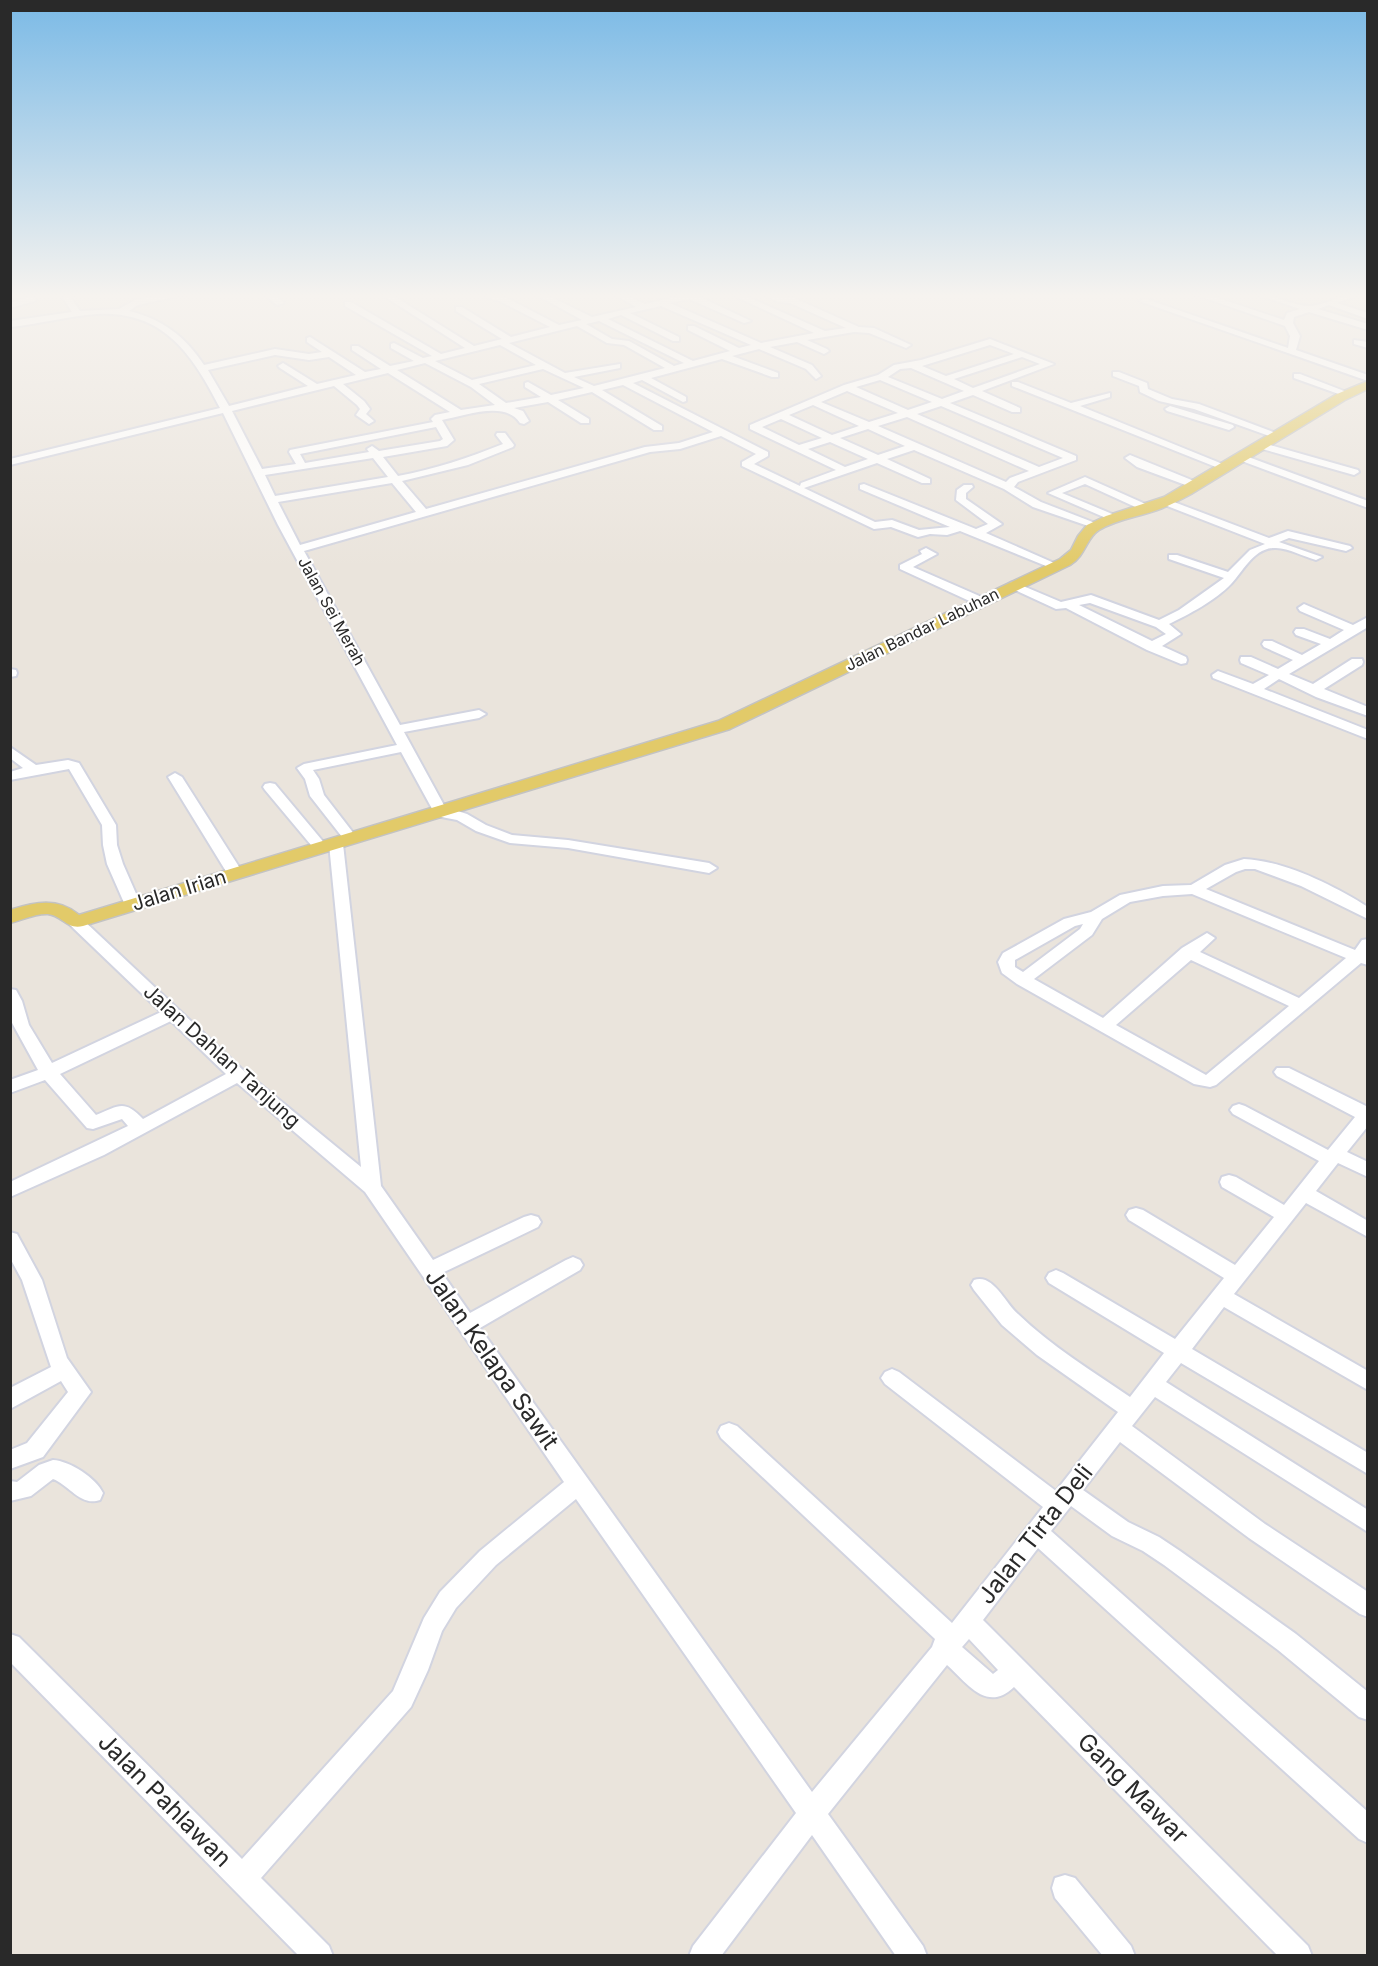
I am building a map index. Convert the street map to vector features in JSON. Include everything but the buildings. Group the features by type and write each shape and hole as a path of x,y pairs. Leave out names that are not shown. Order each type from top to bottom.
{"main road":[{"path":"1093,527 1113,518 1166,502 1347,394 1368,385"},
{"name":"Jalan Bandar Labuhan","path":"336,844 724,725 1076,556 1086,533 1093,527"},
{"name":"Jalan Irian","path":"76,922 336,844"},
{"path":"10,916 38,908 56,908 76,922"}],"street":[{"name":"Jalan Sei Merah","path":"212,385 396,730 444,812"},
{"path":"312,385 315,387"},
{"path":"10,462 324,385"},
{"path":"338,385 361,403 365,409 361,415 369,421"},
{"path":"413,385 458,413"},
{"path":"473,385 506,408 519,413 524,421"},
{"path":"584,385 658,428"},
{"path":"259,473 452,444 438,424 436,419 439,417 506,408 612,385"},
{"path":"629,385 764,454 746,464 874,526 892,524 918,534 930,531 947,532 961,526"},
{"path":"657,385 683,399"},
{"path":"843,470 754,427 780,414 855,385"},
{"path":"900,385 1072,458 1014,480 1008,487"},
{"path":"954,385 1016,410"},
{"path":"797,449 992,385"},
{"path":"1017,385 1225,467"},
{"path":"1142,385 1145,386 1143,390 1149,394 1183,405 1196,406 1368,506"},
{"path":"1319,385 1324,389 1347,394"},
{"path":"528,386 543,400 583,426"},
{"path":"847,387 1039,471"},
{"path":"1071,406 1107,395"},
{"path":"814,402 1008,487 1017,495 1044,510 1093,527"},
{"path":"1160,405 1262,446 1351,488"},
{"path":"480,411 492,423"},
{"path":"780,414 926,481"},
{"path":"302,466 294,452 438,424"},
{"path":"298,549 649,448 680,446 720,433"},
{"path":"272,500 324,486 395,480 437,471 509,445 501,435"},
{"path":"364,439 415,506 425,514"},
{"path":"805,484 914,446"},
{"path":"1262,446 1354,472"},
{"path":"1130,458 1141,465 1195,485"},
{"path":"1113,518 1053,493 1085,480 1146,508"},
{"path":"864,487 1055,566"},
{"path":"968,487 961,492 961,500 996,524 978,533"},
{"path":"1166,502 1272,543 1316,557"},
{"path":"1160,624 1183,613 1231,578 1239,565 1254,552 1272,543 1283,534 1346,548"},
{"path":"926,550 931,555 904,567 980,601"},
{"path":"1173,557 1231,578"},
{"path":"1012,586 1060,606 1084,598 1091,599 1160,624 1175,634 1151,647"},
{"path":"1069,604 1130,633 1140,642 1181,660"},
{"path":"1304,608 1354,630"},
{"path":"1254,689 1368,621"},
{"path":"1300,632 1330,644"},
{"path":"1268,644 1303,660"},
{"path":"1246,660 1361,710 1368,699"},
{"path":"1317,691 1316,688 1357,662"},
{"path":"1218,675 1368,735"},
{"path":"396,730 479,714"},
{"path":"336,844 316,796 312,779 304,768 406,747"},
{"path":"10,751 33,770"},
{"path":"10,776 70,764 74,766 110,825 110,844 115,864 133,905"},
{"path":"175,777 235,873"},
{"path":"270,787 336,844"},
{"path":"444,812 464,818 480,828 510,839 568,844 709,868"},
{"name":"Jalan Kelapa Sawit","path":"336,844 372,1187 913,1956"},
{"path":"1364,954 1210,1081 1200,1080 1023,980 1008,969 1006,963 1009,957 1070,922 1096,916 1125,898 1163,891 1194,889 1230,868 1254,863 1290,875 1368,914"},
{"path":"1194,889 1298,934 1364,954"},
{"path":"1023,980 1086,932 1096,916"},
{"name":"Jalan Dahlan Tanjung","path":"76,922 238,1075 372,1187"},
{"path":"1104,1026 1207,938"},
{"path":"1188,952 1302,1006"},
{"path":"10,994 15,1000 20,1023 59,1089 93,1123 124,1111 141,1128"},
{"path":"10,1087 49,1072 174,1013"},
{"path":"1283,1072 1367,1114"},
{"path":"10,1190 61,1169 238,1075"},
{"path":"1239,1110 1333,1156 1368,1170"},
{"name":"Jalan Tirta Deli","path":"704,1956 813,1812 955,1636 1221,1296 1367,1114"},
{"path":"1229,1182 1286,1215"},
{"path":"1304,1193 1368,1230"},
{"path":"1136,1215 1237,1276"},
{"path":"429,1271 531,1222"},
{"path":"10,1239 32,1280 51,1343 64,1370 80,1394 35,1450 10,1460"},
{"path":"467,1325 573,1265"},
{"path":"1056,1278 1368,1465"},
{"path":"981,1285 1009,1319 1044,1349 1132,1410"},
{"path":"1221,1296 1368,1382"},
{"path":"10,1400 32,1385 64,1370"},
{"path":"892,1378 1063,1498 1151,1544 1172,1558 1287,1642 1368,1708"},
{"path":"1153,1385 1368,1522"},
{"path":"1118,1428 1257,1531 1368,1606"},
{"path":"729,1432 955,1636 988,1686 998,1686 1014,1671"},
{"path":"10,1491 23,1490 48,1470 54,1468 92,1493"},
{"path":"243,1878 402,1699 416,1671 432,1626 448,1600 488,1558 579,1483"},
{"path":"1036,1532 1368,1830"},
{"name":"Gang Mawar","path":"955,1636 1014,1671 1220,1874 1298,1956"},
{"name":"Jalan Pahlawan","path":"10,1645 319,1956"},
{"path":"1065,1888 1121,1956"}]}
